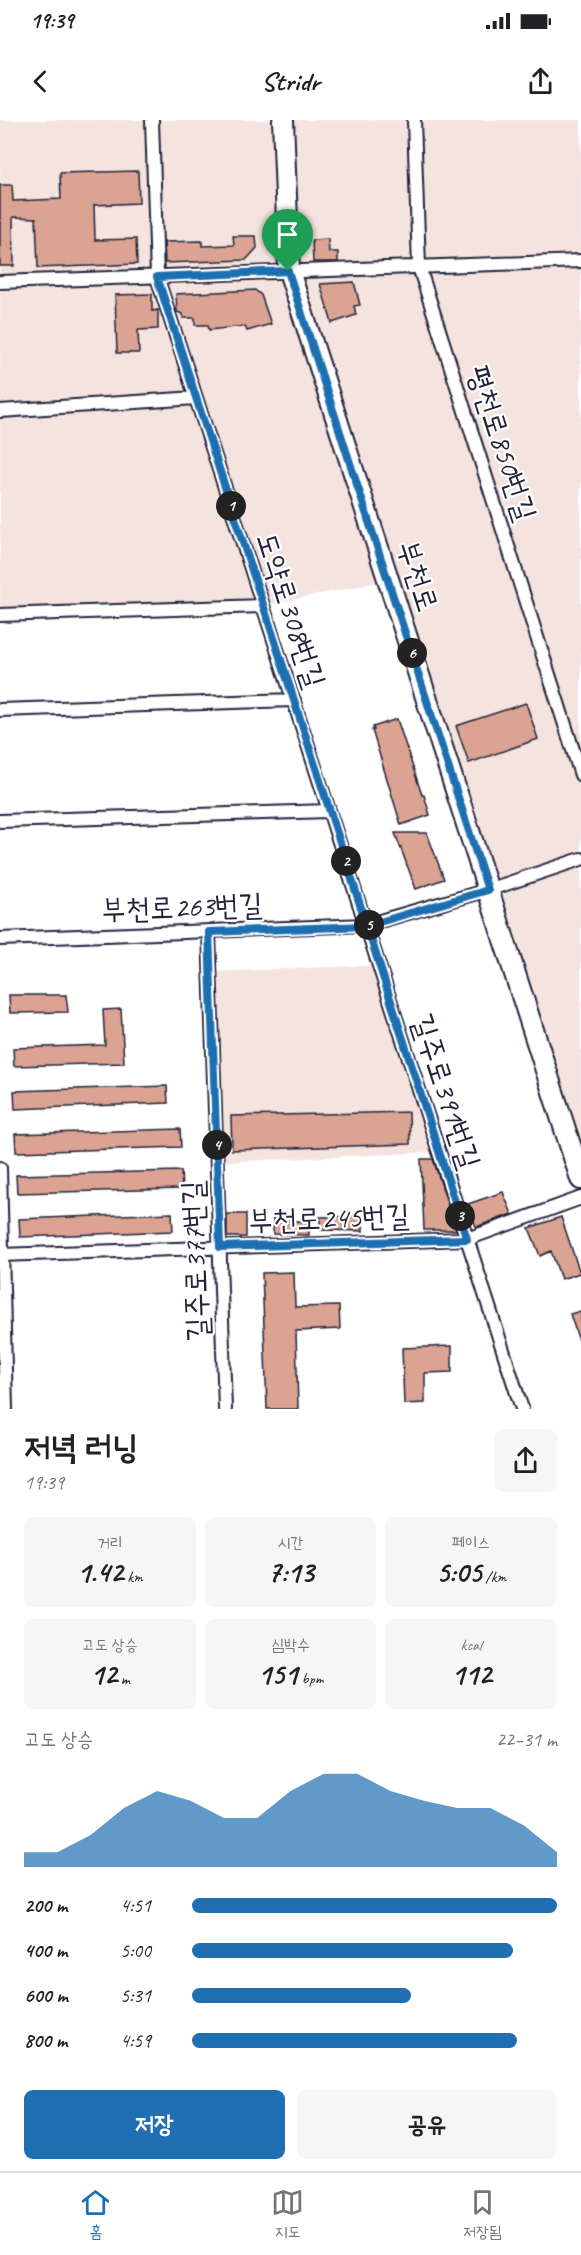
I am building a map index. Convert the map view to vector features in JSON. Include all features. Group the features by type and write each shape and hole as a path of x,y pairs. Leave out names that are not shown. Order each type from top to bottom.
{"main road":[{"name":"부천로","path":"283,120 288,271 581,1179"}],"street":[{"name":"도약로308번길","path":"152,120 157,277 366,926"},
{"name":"평천로850번길","path":"414,120 419,267 581,775"},
{"path":"0,282 581,261"},
{"path":"0,411 196,398"},
{"path":"0,615 262,606"},
{"path":"0,710 294,700"},
{"path":"0,821 329,811"},
{"name":"부천로263번길","path":"0,939 366,926 488,890 581,859"},
{"name":"길주로391번길","path":"366,926 522,1409"},
{"name":"길주로377번길","path":"209,932 225,1409"},
{"path":"0,1168 6,1409"},
{"name":"부천로245번길","path":"1,1255 467,1239 581,1198"}],"shaded area":[{"path":"0,120 581,120 581,1180 388,580 262,606 0,615"},
{"path":"379,965 439,1152 217,1162 211,972"}],"building":[{"path":"138,171 139,203 94,205 95,240 136,239 137,264 38,268 36,218 13,217 14,266 0,266 0,185 12,185 13,201 61,199 60,173"},
{"path":"233,236 256,236 257,248 246,260 165,263 164,242 202,241 202,246 234,245"},
{"path":"328,239 329,252 338,252 338,262 313,262 312,240"},
{"path":"354,282 360,305 354,306 356,315 332,323 320,284"},
{"path":"255,290 261,295 271,324 247,331 245,326 209,330 208,325 195,325 195,318 183,318 183,314 177,312 176,294"},
{"path":"152,294 152,311 158,310 158,329 138,330 139,353 117,353 115,295"},
{"path":"526,703 538,739 469,763 456,726"},
{"path":"397,719 430,815 401,825 372,730 374,730 373,727"},
{"path":"395,833 427,833 444,879 416,889"},
{"path":"9,995 66,995 68,1012 10,1013"},
{"path":"121,1009 124,1063 14,1066 13,1048 105,1045 103,1010"},
{"path":"167,1086 168,1103 15,1109 14,1091"},
{"path":"409,1112 410,1144 232,1150 231,1116"},
{"path":"180,1129 181,1147 16,1152 15,1134"},
{"path":"421,1159 433,1159 456,1230 424,1230"},
{"path":"181,1171 182,1189 17,1193 16,1175"},
{"path":"503,1192 512,1214 476,1227 468,1204"},
{"path":"172,1213 173,1231 20,1237 19,1219"},
{"path":"227,1214 246,1214 246,1237 227,1237"},
{"path":"363,1216 363,1231 320,1230 320,1217"},
{"path":"561,1217 580,1273 561,1279 551,1251 540,1256 529,1228"},
{"path":"273,1219 309,1222 309,1235 273,1234"},
{"path":"294,1272 295,1307 339,1306 340,1329 296,1331 298,1409 267,1409 262,1273"},
{"path":"581,1311 581,1341 579,1341 570,1314"},
{"path":"452,1346 452,1372 425,1373 425,1403 404,1404 402,1348"}],"route":[{"path":"288,271 157,277 262,606 294,700 366,926 467,1239 220,1247 209,932 366,926 488,890 288,271"}]}
